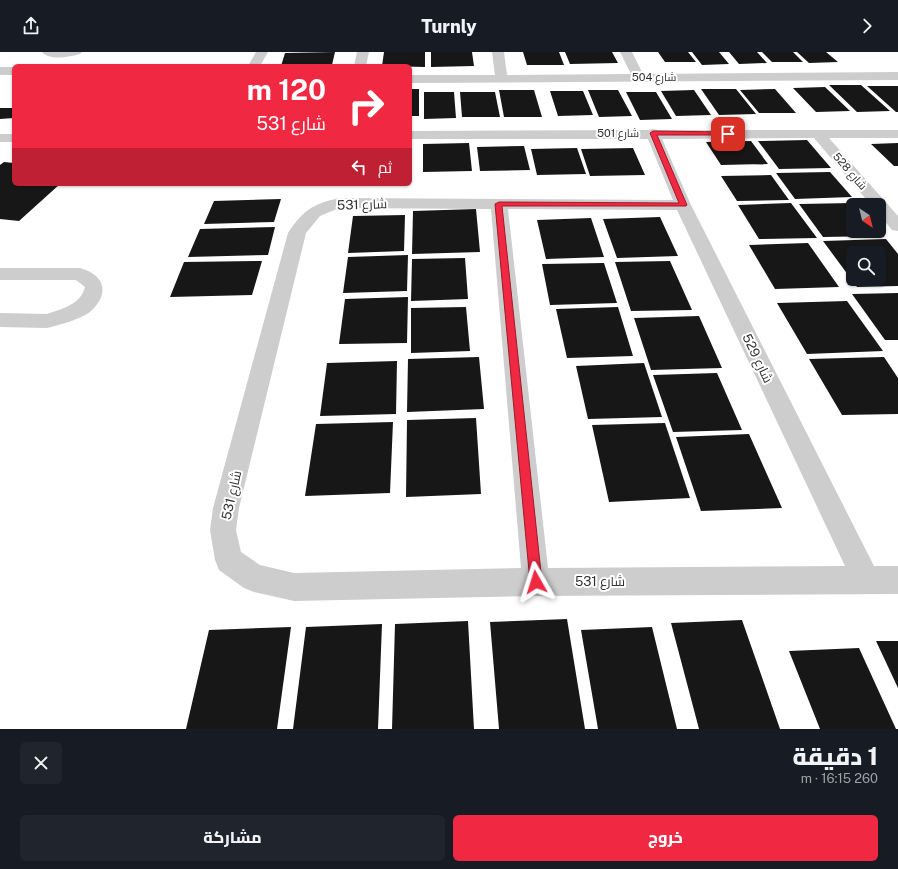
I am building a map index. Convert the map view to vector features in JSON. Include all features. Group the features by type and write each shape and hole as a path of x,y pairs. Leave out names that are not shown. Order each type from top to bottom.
{"street":[{"path":"48,52 52,54 76,52"},
{"path":"255,64 262,52"},
{"path":"360,64 363,52"},
{"path":"498,52 502,79"},
{"path":"626,52 639,78"},
{"path":"0,71 12,71"},
{"name":"شارع 504","path":"412,79 898,76"},
{"name":"شارع 501","path":"412,135 653,133 898,134"},
{"name":"شارع 529","path":"653,133 683,205 866,580"},
{"name":"شارع 528","path":"818,134 873,198"},
{"path":"0,138 12,138"},
{"path":"886,199 898,199"},
{"name":"شارع 531","path":"683,205 339,203 320,207 306,218 297,233 226,508 223,530 229,560 254,578 294,587 536,582 898,580"},
{"path":"499,204 536,582"},
{"name":"شارع 528","path":"886,212 898,226"},
{"path":"0,274 80,274 92,282 94,287 92,296 83,307 60,317 47,321 0,320"}],"building":[{"path":"335,52 332,64 282,64 285,53"},
{"path":"384,52 425,52 425,67 412,67 412,64 382,64"},
{"path":"431,52 472,52 474,66 431,67"},
{"path":"523,52 559,52 564,65 527,65"},
{"path":"565,52 612,52 618,63 570,64"},
{"path":"658,52 688,52 696,62 665,62"},
{"path":"692,52 719,52 729,64 702,65"},
{"path":"729,52 757,52 767,63 739,64"},
{"path":"762,52 793,52 803,62 772,62"},
{"path":"797,52 826,52 838,62 809,63"},
{"path":"829,85 861,85 890,111 857,112"},
{"path":"867,86 898,86 898,112 896,112"},
{"path":"825,87 850,111 816,112 793,88"},
{"path":"412,89 419,89 419,116 412,116"},
{"path":"701,89 736,89 756,114 719,115"},
{"path":"775,89 796,113 759,113 740,90"},
{"path":"499,90 534,90 542,117 504,117"},
{"path":"588,90 618,90 632,116 599,117"},
{"path":"694,90 711,115 676,116 661,91"},
{"path":"550,91 583,91 593,115 558,116"},
{"path":"424,92 454,92 456,118 424,119"},
{"path":"460,92 495,92 500,117 462,117"},
{"path":"626,92 656,92 672,119 640,120"},
{"path":"0,108 12,108 12,118 0,119"},
{"path":"807,140 831,168 779,169 758,141"},
{"path":"751,141 768,164 721,165 706,142"},
{"path":"469,143 472,171 423,172 423,144"},
{"path":"898,143 898,166 894,166 871,144"},
{"path":"524,146 530,170 480,171 477,147"},
{"path":"577,148 586,174 537,175 531,149"},
{"path":"633,148 645,175 590,176 581,149"},
{"path":"4,162 12,163 12,186 58,186 19,221 0,219 0,165"},
{"path":"830,172 852,197 795,199 776,173"},
{"path":"771,175 789,200 737,201 721,176"},
{"path":"281,199 274,222 204,224 214,201"},
{"path":"791,203 817,238 759,239 738,205"},
{"path":"846,203 846,237 823,237 799,204"},
{"path":"476,209 480,252 412,254 413,211"},
{"path":"405,215 404,251 348,253 353,216"},
{"path":"660,217 678,256 617,258 603,219"},
{"path":"591,218 604,257 546,259 537,220"},
{"path":"275,227 268,255 188,257 200,229"},
{"path":"886,239 898,254 898,286 857,287 856,286 886,286 886,246 846,246 846,272 823,241"},
{"path":"808,243 839,287 775,289 749,245"},
{"path":"408,255 407,291 343,293 348,257"},
{"path":"465,258 468,299 411,301 412,259"},
{"path":"262,261 252,295 170,297 184,262"},
{"path":"670,261 692,310 631,311 615,262"},
{"path":"604,263 617,303 550,305 542,264"},
{"path":"898,293 898,340 885,340 852,294"},
{"path":"408,297 407,343 339,344 345,299"},
{"path":"847,301 883,351 807,354 777,303"},
{"path":"466,307 470,351 411,353 411,308"},
{"path":"618,307 633,356 567,358 556,309"},
{"path":"699,316 722,368 651,370 634,318"},
{"path":"479,357 484,409 407,412 408,359"},
{"path":"884,357 898,378 898,414 842,415 809,359"},
{"path":"397,361 396,414 320,416 327,363"},
{"path":"644,363 662,417 588,419 576,366"},
{"path":"717,373 742,430 673,432 653,375"},
{"path":"476,418 481,494 406,497 407,420"},
{"path":"393,422 390,493 305,496 316,424"},
{"path":"665,423 690,498 609,502 592,425"},
{"path":"749,434 782,508 701,511 676,437"},
{"path":"567,619 585,729 499,729 490,622"},
{"path":"742,620 780,729 699,729 671,623"},
{"path":"468,621 474,729 392,729 395,624"},
{"path":"382,624 378,729 293,729 306,627"},
{"path":"291,627 277,729 186,729 209,630"},
{"path":"652,627 677,729 598,729 581,630"},
{"path":"876,641 898,641 898,688"},
{"path":"859,648 896,729 820,729 789,651"}],"route":[{"path":"536,582 499,204 683,205 653,133 728,134"}]}
